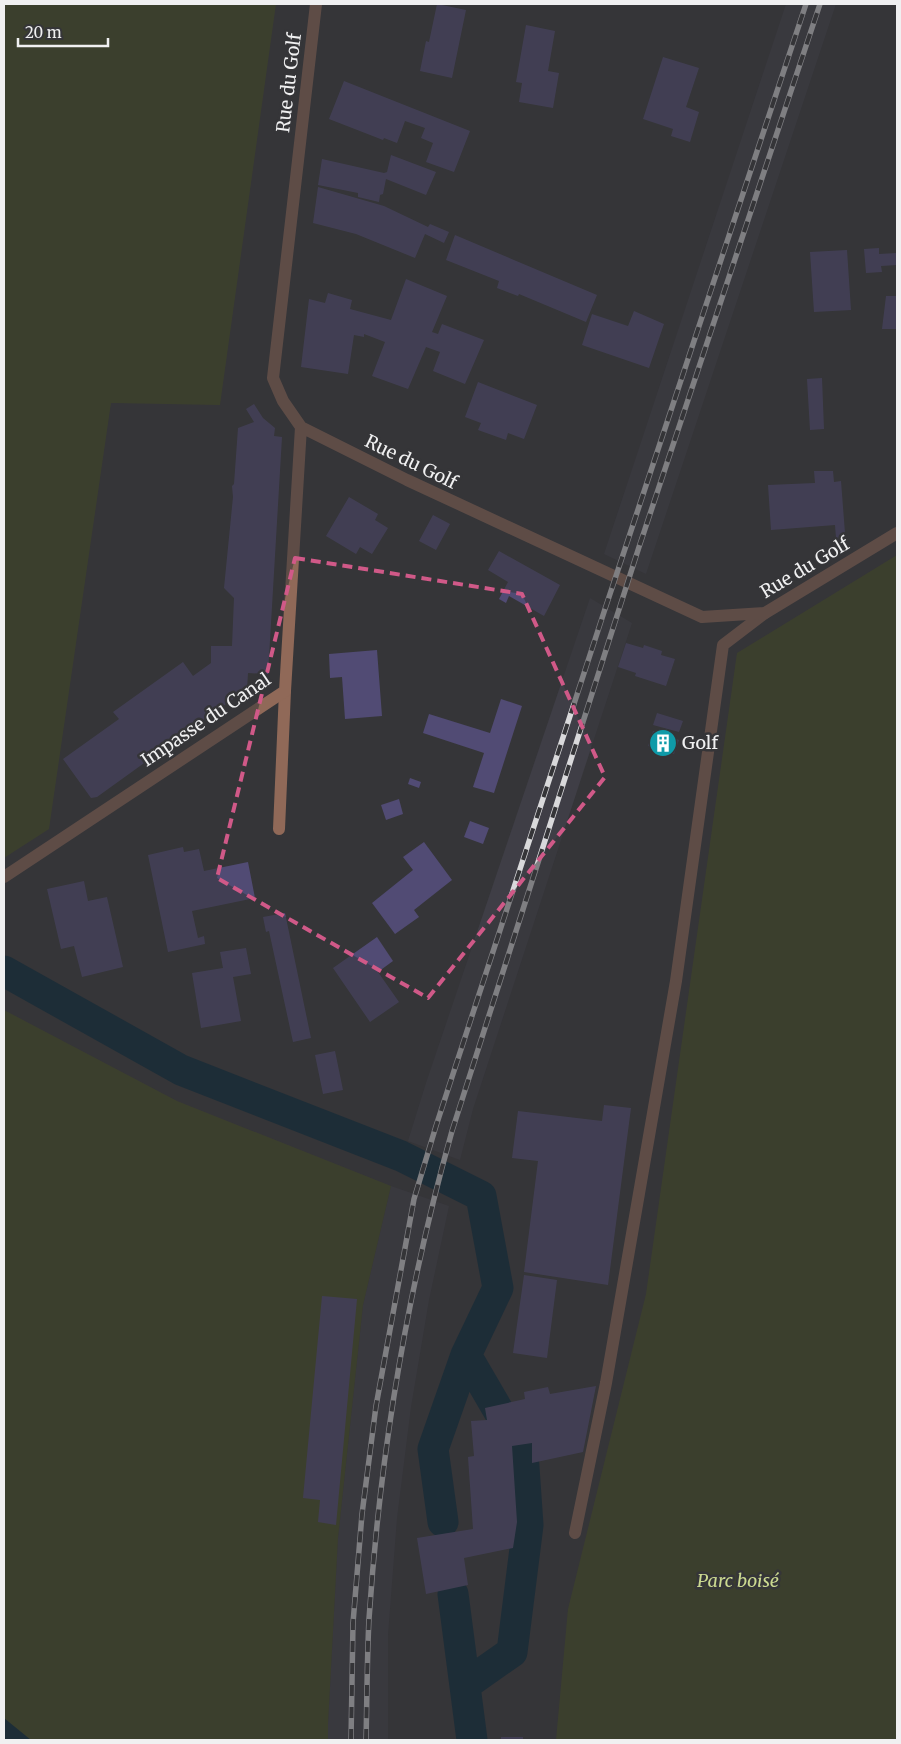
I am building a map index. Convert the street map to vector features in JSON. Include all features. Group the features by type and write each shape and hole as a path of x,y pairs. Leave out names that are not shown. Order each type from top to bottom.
{"street":[{"name":"Rue du Golf","path":"316,4 273,378 283,401 301,427 407,480 702,617 765,613 897,533"},
{"name":"Impasse du Canal","path":"4,877 285,691 301,427"},
{"path":"575,1533 606,1383 674,991 723,645 765,613"},
{"path":"279,829 285,691"}],"highlighted area":[{"path":"295,558 522,594 605,777 428,998 217,878"}],"shaded area":[{"path":"786,4 836,4 646,574 604,554"},
{"path":"590,598 632,623 473,1109 460,1160 408,1141"},
{"path":"391,1186 449,1206 429,1300 411,1407 397,1518 388,1635 388,1740 328,1740 338,1538 363,1305"}],"green space":[{"path":"4,4 276,4 220,405 111,403 49,829 4,858"},
{"name":"Parc boisé","path":"897,555 897,1740 556,1740 568,1609 646,1294 737,653"},
{"path":"4,1010 177,1101 391,1186 363,1305 338,1538 328,1740 4,1740"}],"water":[{"path":"4,1718 31,1740 4,1740"}],"building":[{"path":"437,4 466,10 452,78 420,71 426,41 429,42"},
{"path":"526,25 555,31 548,71 559,73 553,108 519,102 522,83 516,82"},
{"path":"663,57 699,68 686,107 699,112 690,142 671,136 673,129 643,119"},
{"path":"344,81 470,131 454,172 426,162 433,143 421,138 425,128 405,121 397,143 384,138 383,140 329,119"},
{"path":"391,155 436,172 426,195 386,179 379,202 358,197 358,193 318,185 322,159 384,173 387,172"},
{"path":"318,187 384,206 428,227 430,224 449,232 444,243 425,234 415,258 356,234 313,223"},
{"path":"455,235 597,295 586,322 519,294 518,296 497,288 499,281 446,260"},
{"path":"879,248 879,254 897,253 897,265 881,266 882,272 866,273 864,249"},
{"path":"847,250 851,310 814,312 810,252"},
{"path":"406,279 447,296 432,332 438,334 442,324 484,340 465,384 433,371 440,352 426,347 408,389 372,376 385,342 364,334 364,337 354,335 348,374 301,367 309,299 325,303 328,293 352,300 350,309 391,320"},
{"path":"886,296 897,296 897,329 882,329"},
{"path":"634,311 664,324 649,368 582,345 592,314 628,326"},
{"path":"822,378 824,429 810,430 807,379"},
{"path":"478,382 537,405 524,439 508,433 506,440 478,430 481,423 465,417"},
{"path":"254,404 263,418 275,428 274,436 282,437 268,674 248,673 247,689 97,797 91,798 63,759 119,719 113,712 183,662 193,676 211,663 211,646 232,646 234,598 224,588 233,497 232,486 234,484 238,428 254,422 246,409"},
{"path":"814,471 833,471 834,482 841,481 846,546 837,551 835,525 771,530 768,485 815,483"},
{"path":"349,497 378,514 375,520 388,528 372,554 360,547 356,554 326,536"},
{"path":"433,515 450,524 436,550 419,541"},
{"path":"499,551 560,585 544,616 509,596 506,603 499,599 508,582 488,570"},
{"path":"626,643 643,648 644,645 662,651 661,655 675,659 666,686 635,676 636,673 618,667"},
{"path":"377,650 382,716 345,719 342,677 330,678 329,654"},
{"path":"501,699 522,706 494,793 473,787 484,753 423,733 429,714 490,733"},
{"path":"657,713 683,721 679,732 653,725"},
{"name":"Golf","path":"653,731 679,740 674,754 648,746"},
{"path":"410,778 421,782 419,788 408,784"},
{"path":"399,799 403,814 386,820 381,805"},
{"path":"470,821 489,828 483,844 464,837"},
{"path":"424,842 452,880 414,910 419,917 395,934 372,903 413,870 403,857"},
{"path":"183,847 184,852 199,849 204,871 248,862 255,898 192,911 198,938 204,936 205,944 168,952 148,855"},
{"path":"84,881 88,901 107,897 123,967 82,977 74,946 61,949 47,889"},
{"path":"285,913 311,1038 293,1042 269,931 266,932 263,917"},
{"path":"377,937 393,961 378,972 399,1002 370,1022 333,968"},
{"path":"246,948 251,974 233,977 241,1021 201,1028 192,973 223,968 220,952"},
{"path":"335,1051 343,1090 323,1094 315,1055"},
{"path":"604,1105 631,1108 608,1285 524,1272 538,1161 512,1158 518,1111 602,1121"},
{"path":"524,1275 557,1280 547,1358 513,1353"},
{"path":"322,1296 357,1299 336,1525 318,1522 320,1500 303,1498"},
{"path":"596,1386 583,1452 532,1463 532,1443 512,1446 517,1522 513,1548 464,1558 468,1585 426,1594 417,1538 473,1529 468,1457 474,1456 471,1421 487,1420 485,1408 525,1399 524,1392 548,1387 550,1394"},
{"path":"501,1737 523,1737 523,1740 501,1740"}],"waterway":[{"path":"4,971 181,1070 401,1156 481,1196 498,1288 466,1355 433,1449 443,1522"},
{"path":"465,1685 512,1652 528,1525 523,1453 466,1355"},
{"path":"453,1594 472,1740"}],"railway":[{"path":"351,1740 353,1623 362,1514 376,1406 414,1199 436,1126 605,609 806,4"},
{"path":"366,1740 369,1619 380,1496 388,1434 409,1312 436,1191 452,1131 639,547 820,4"}],"place":[{"name":"Golf","path":"663,743"}]}
